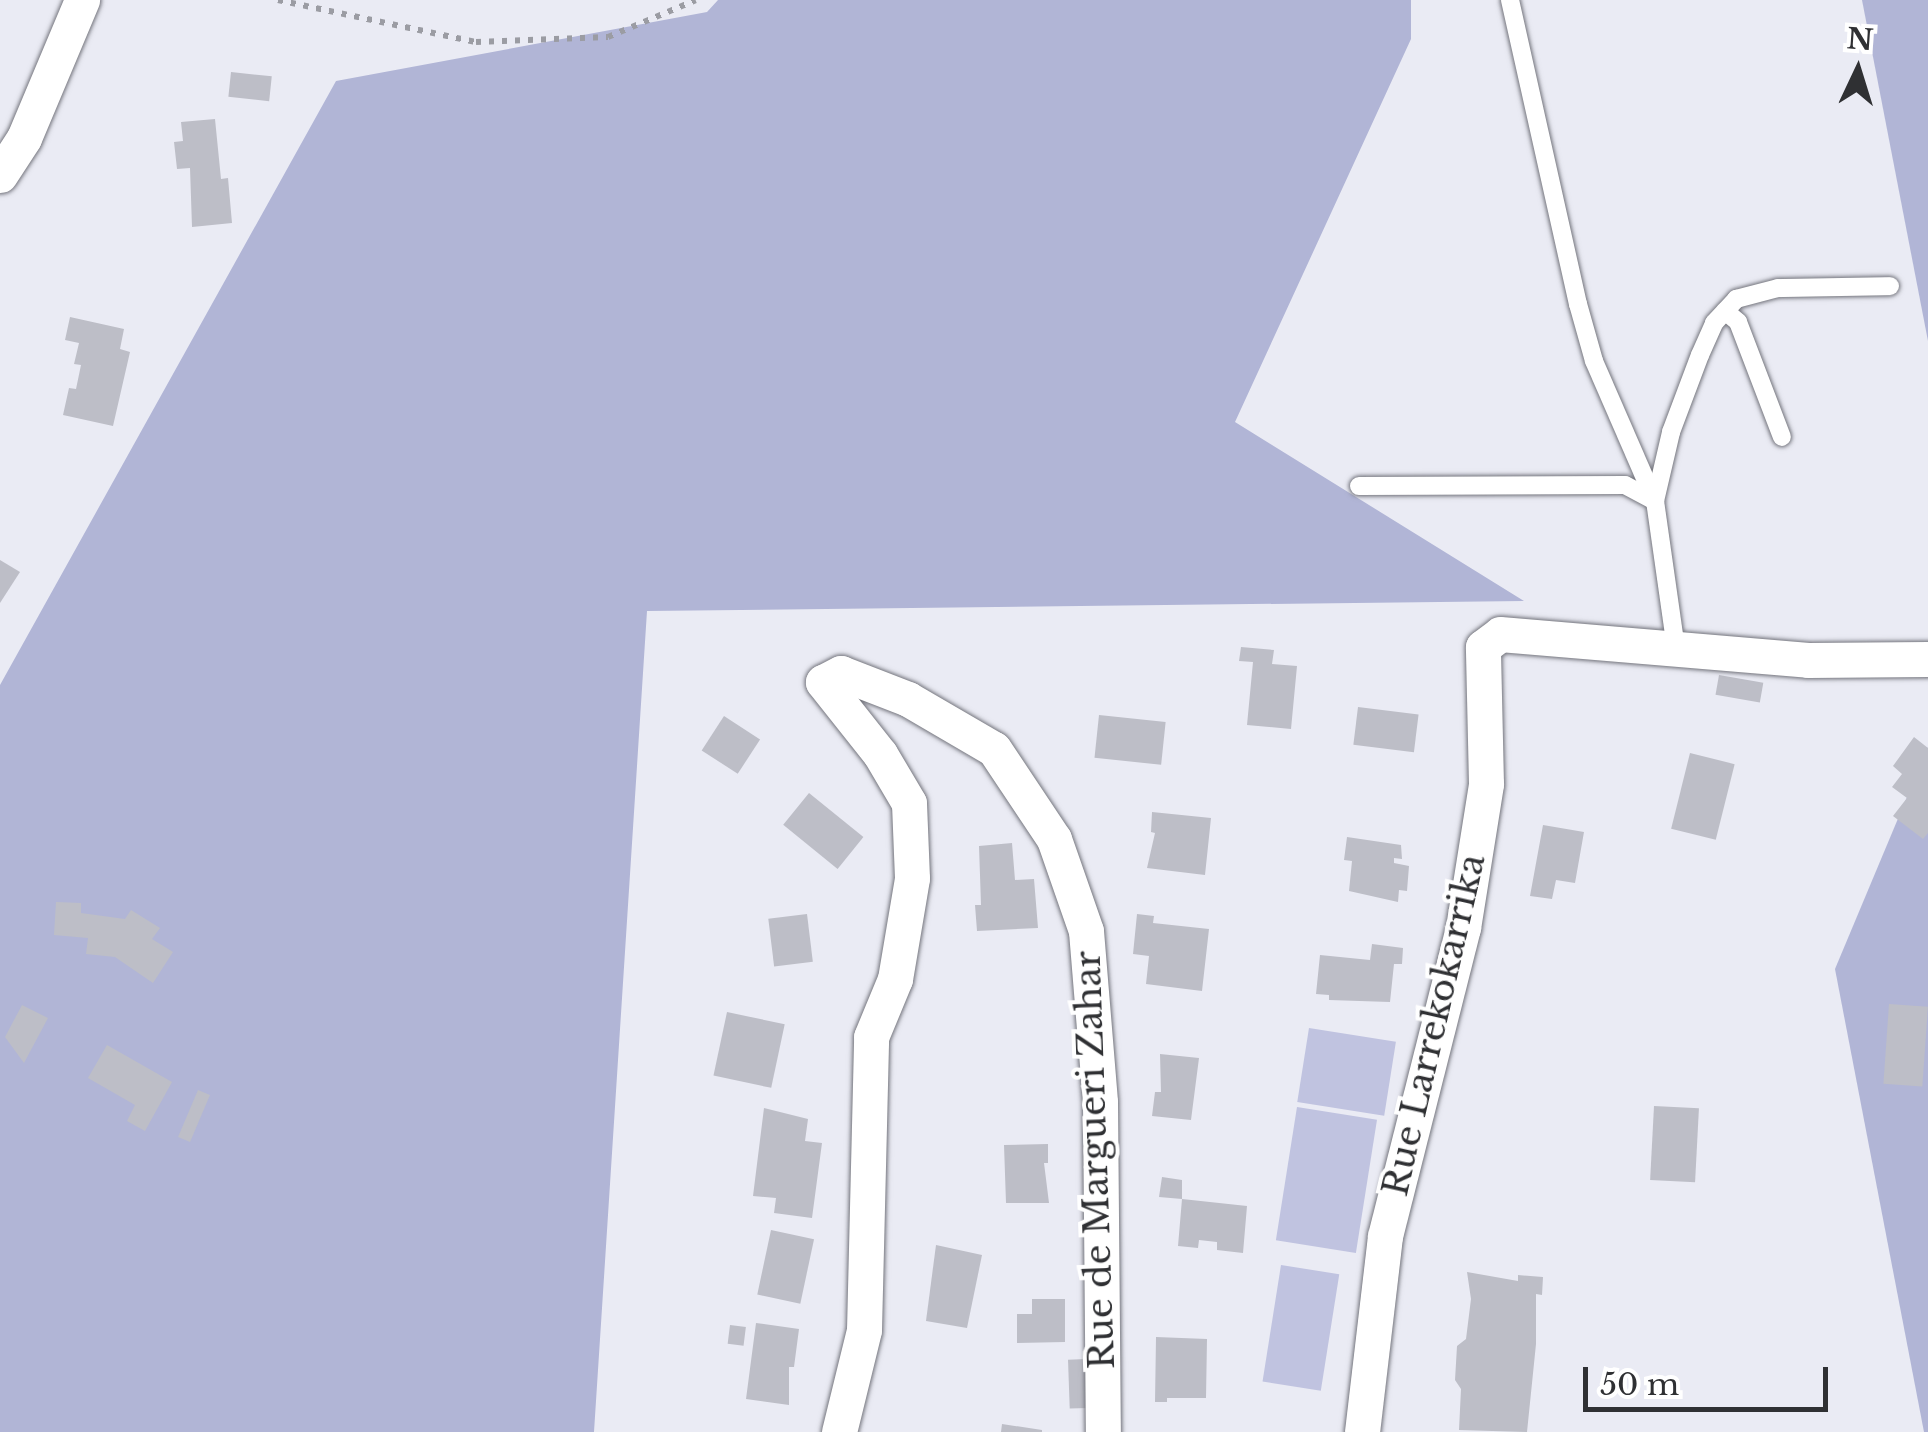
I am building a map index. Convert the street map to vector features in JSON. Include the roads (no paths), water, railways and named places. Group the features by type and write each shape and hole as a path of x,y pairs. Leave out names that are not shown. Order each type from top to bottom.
{"street":[{"path":"0,175 24,138 82,0"},
{"name":"Rue Larrekokarrika","path":"1362,1432 1385,1236 1464,928 1478,838 1486,784 1483,647 1500,634 1808,660 1928,659"},
{"name":"Rue de Margueri Zahar","path":"839,1432 864,1330 872,1037 894,979 912,878 909,803 880,754 823,682 841,673 908,699 994,750 1054,839 1086,930 1100,1102 1104,1432"}],"lane":[{"path":"1510,0 1594,361 1655,501 1676,649"},
{"path":"1655,501 1672,432 1707,339 1736,299 1778,288 1890,286"},
{"path":"1725,311 1738,322 1782,437"},
{"path":"1359,486 1624,485 1655,501"}]}
